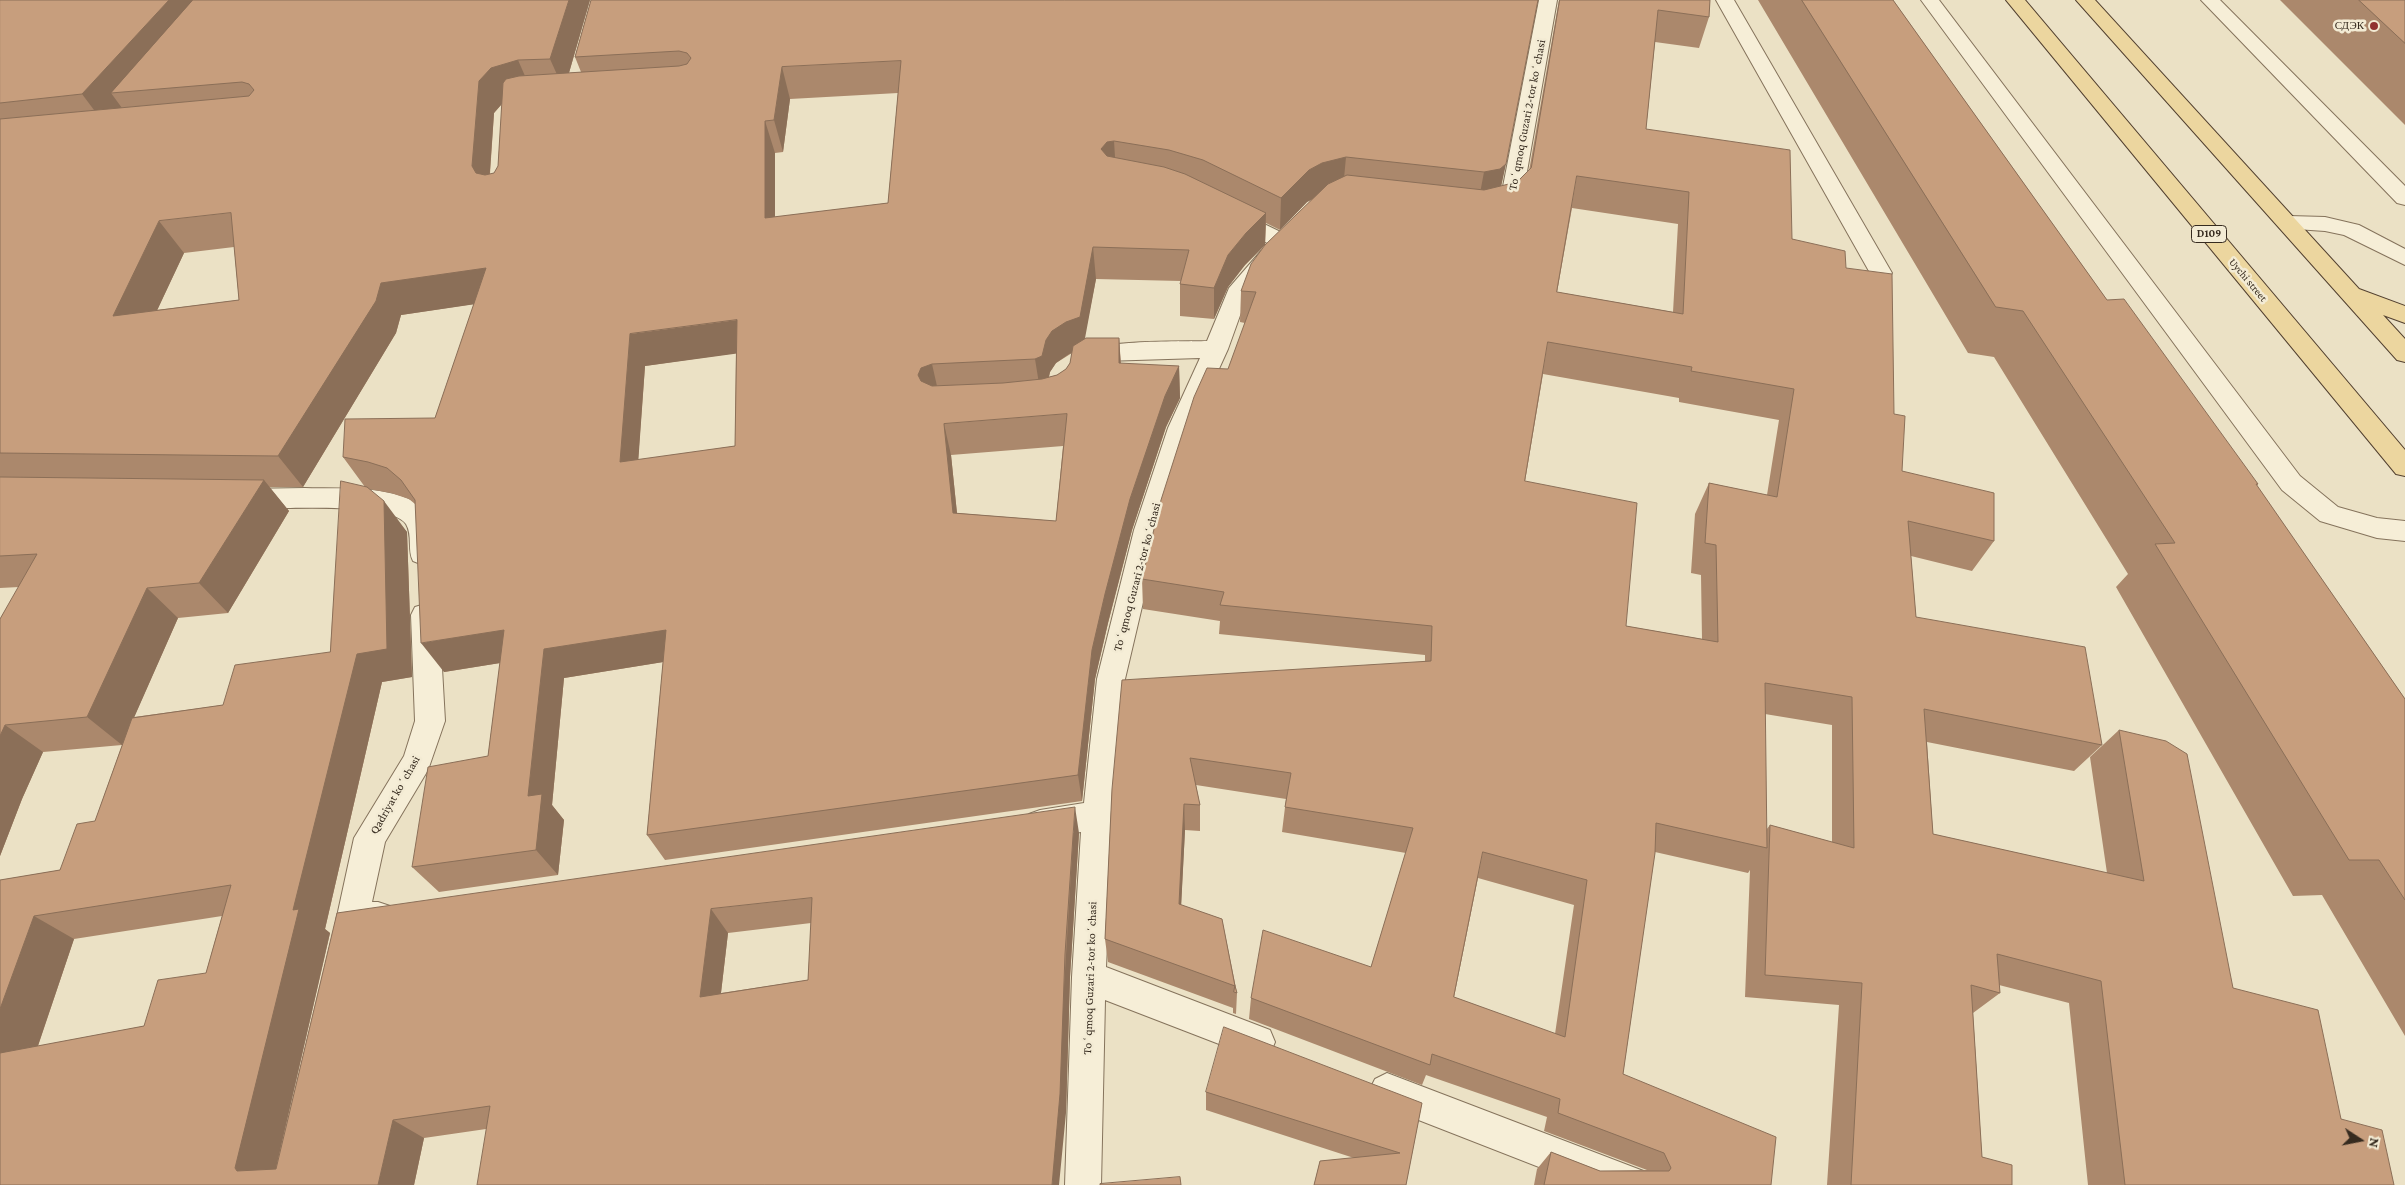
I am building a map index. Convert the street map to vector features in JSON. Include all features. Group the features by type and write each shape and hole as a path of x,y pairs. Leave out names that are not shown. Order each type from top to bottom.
{"main road":[{"name":"Uychi street","path":"2015,0 2405,466"},
{"path":"2085,0 2289,223 2405,354"},
{"path":"2352,294 2405,315"}],"street":[{"name":"Toʻqmoq Guzari 2-tor koʻchasi","path":"1469,212 1478,213 1501,208 1511,200 1548,0"},
{"path":"1725,0 1881,272"},
{"path":"1930,0 2291,484 2329,514 2376,528 2405,531"},
{"path":"2210,0 2405,198"},
{"path":"1211,206 1283,242"},
{"name":"Toʻqmoq Guzari 2-tor koʻchasi","path":"1083,1185 1089,977 1098,815 1111,679 1147,530 1180,428 1216,349 1237,293 1244,282 1303,222"},
{"path":"2289,223 2325,224 2351,230 2405,258"},
{"path":"1064,372 1075,363 1101,354 1216,349"},
{"name":"Qadriyat koʻchasi","path":"222,499 368,500 398,506 410,512 422,531 430,722 417,761 370,838 349,935 402,914"},
{"path":"1009,828 1098,815"},
{"path":"1089,977 1283,1051"},
{"path":"1356,1080 1633,1185"}],"building":[{"path":"0,0 169,0 82,94 0,103"},
{"path":"193,0 569,0 550,59 518,60 491,68 479,81 472,166 476,173 485,175 494,173 498,166 503,83 506,79 519,76 679,66 687,64 691,58 687,53 679,51 575,57 591,0 1538,0 1506,164 1500,169 1484,172 1346,157 1322,163 1309,170 1281,198 1203,160 1169,150 1114,141 1107,142 1101,149 1107,156 1164,167 1185,174 1266,213 1228,255 1214,288 1180,284 1189,250 1093,247 1080,317 1066,322 1052,331 1046,340 1042,356 1035,359 932,364 921,368 918,375 921,381 932,386 1003,383 1042,379 1057,375 1066,369 1070,363 1073,346 1086,338 1119,338 1119,363 1179,366 1165,396 1130,499 1105,594 1092,650 1078,775 647,835 666,630 544,649 528,796 542,794 536,850 412,867 428,767 488,756 504,630 421,643 415,500 401,480 387,468 343,457 345,419 435,418 486,268 381,283 376,301 278,456 0,453 0,119 249,96 254,90 249,84 242,82 111,93","holes":["901,61 888,203 765,218 765,121 774,120 782,67","231,213 239,300 113,316 159,221","737,320 735,446 620,462 630,334","1067,414 1056,521 953,513 944,424"]},
{"path":"1560,0 1710,0 1709,17 1658,10 1646,129 1790,150 1792,239 1845,251 1846,268 1892,274 1894,414 1905,416 1902,471 1994,493 1994,541 1908,521 1916,617 2085,647 2102,745 1924,709 1933,834 2144,881 2119,730 2166,741 2187,754 2233,988 2318,1010 2341,1119 2382,1130 2394,1185 2125,1185 2101,981 1997,954 2000,993 1971,985 1982,1157 2012,1165 2012,1185 1851,1185 1862,983 1765,975 1770,825 1854,848 1852,697 1765,683 1767,848 1656,823 1655,853 1623,1074 1776,1137 1771,1185 1544,1185 1551,1152 1600,1171 1669,1171 1671,1168 1664,1153 1558,1113 1560,1099 1432,1054 1430,1065 1251,998 1263,930 1371,967 1413,828 1285,807 1291,773 1190,758 1200,805 1184,804 1179,904 1222,919 1235,986 1105,939 1112,789 1122,680 1431,661 1432,626 1220,605 1224,592 1142,579 1161,500 1194,397 1207,368 1228,369 1256,292 1241,291 1251,264 1265,245 1328,184 1347,175 1484,190 1517,182 1531,168","holes":["1577,176 1689,192 1683,314 1557,292","1548,342 1692,367 1691,371 1794,389 1777,497 1709,483 1705,543 1716,545 1718,642 1626,626 1637,503 1525,481","1483,852 1587,880 1565,1037 1454,997"]},
{"path":"1802,0 1893,0 2107,300 2124,299 2258,484 2256,484 2405,699 2405,900 2379,860 2349,860 2155,544 2175,543 2023,311 1996,307"},
{"path":"2359,0 2405,0 2405,43"},
{"path":"0,477 264,480 199,583 147,588 87,717 5,725 0,736 0,619 37,554 0,556"},
{"path":"341,481 367,487 384,501 387,649 357,654 293,910 299,909 235,1168 237,1171 276,1169 337,913 1075,807 1065,954 1060,1094 1052,1185 477,1185 490,1106 393,1120 378,1185 0,1185 0,1053 144,1026 158,980 206,973 231,885 34,916 0,1009 0,880 60,870 77,824 95,821 132,718 223,705 235,665 330,652","holes":["812,898 808,980 700,997 711,909"]},
{"path":"1224,1027 1422,1103 1406,1185 1314,1185 1320,1161 1400,1153 1206,1092"},
{"path":"1180,1177 1181,1185 1100,1185 1100,1184"}],"place":[{"name":"СДЭК","path":"2374,26"}]}
